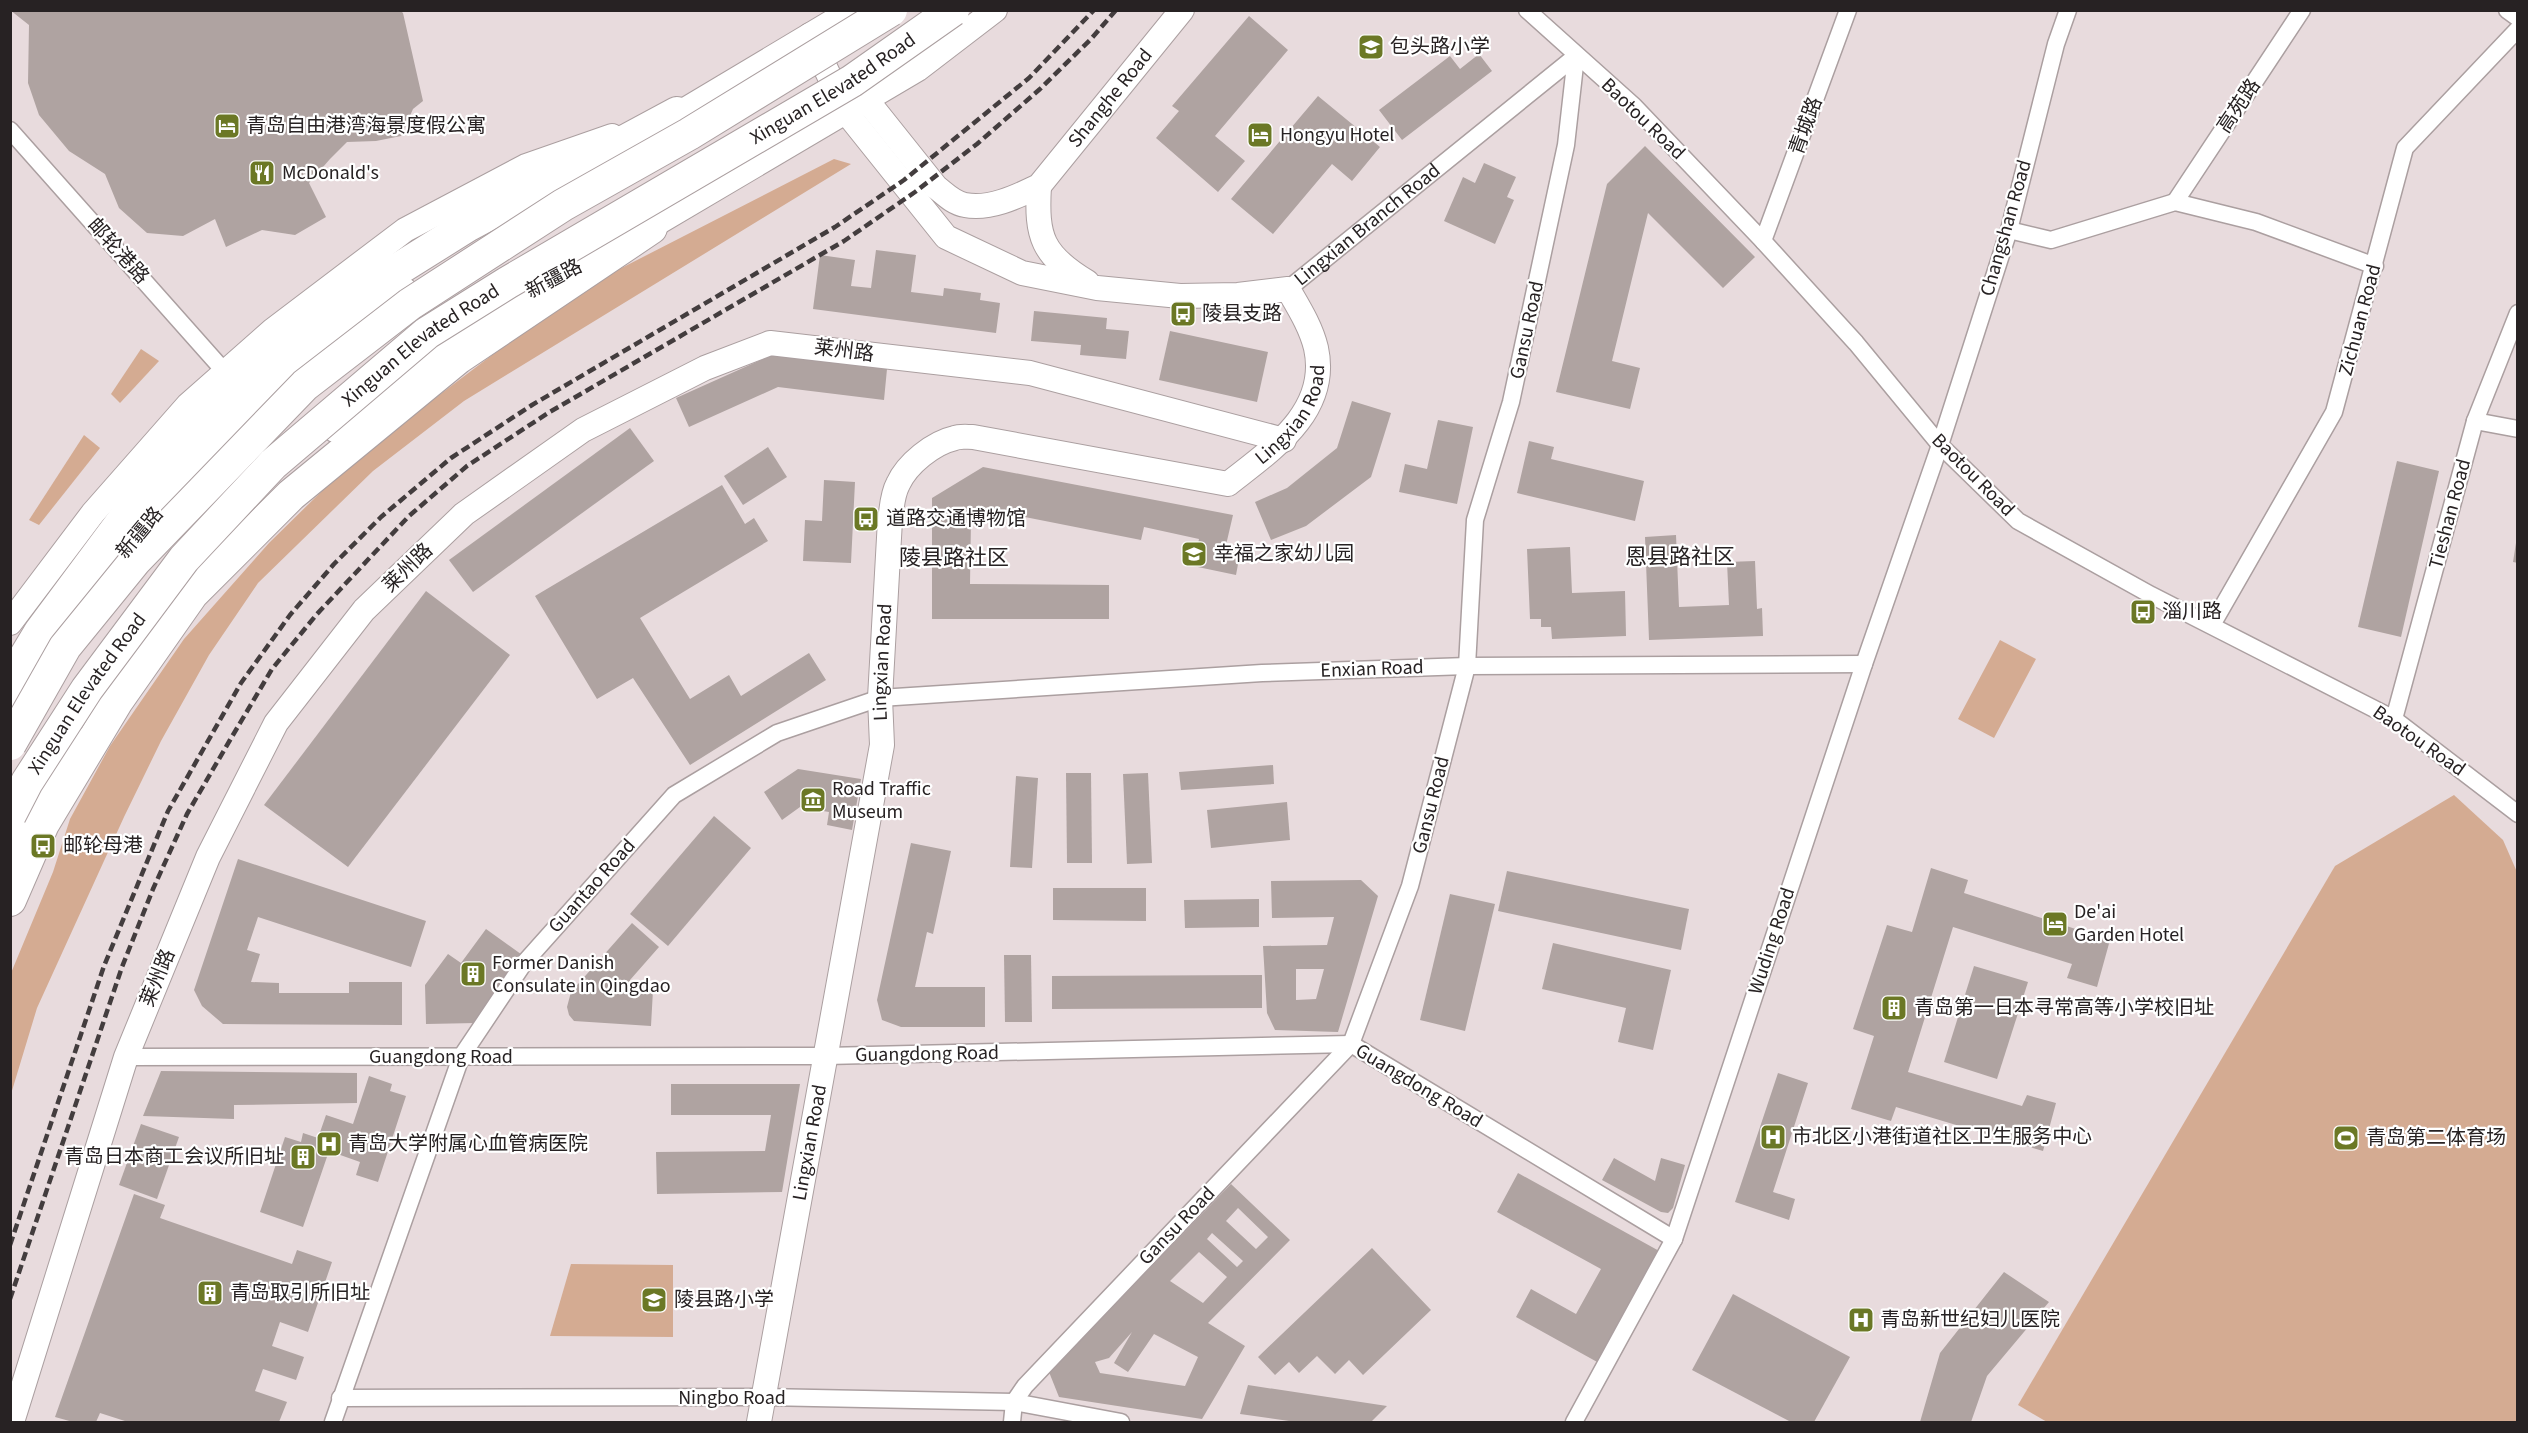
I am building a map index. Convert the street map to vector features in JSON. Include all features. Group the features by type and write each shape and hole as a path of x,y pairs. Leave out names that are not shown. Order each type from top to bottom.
{"highway":[{"name":"Xinguan Elevated Road","path":"10,744 65,647 128,569 305,385 410,304 563,206 689,134 891,10"},
{"name":"Xinguan Elevated Road","path":"10,815 27,782 87,689 149,606 184,560 273,464 428,333 527,271 852,81 953,10"},
{"path":"10,682 40,632 133,507 200,429 283,356 368,288 467,226 677,113"},
{"path":"10,900 43,824 117,701 192,594 291,495 458,358 543,298 651,228"}],"street":[{"name":"新疆路","path":"10,708 60,632 141,530 203,459 288,375 353,326 434,270 572,187 677,113 852,10"},
{"name":"新疆路","path":"10,853 85,713 175,582 306,452 487,314 651,228 918,69 995,10"},
{"name":"Shanghe Road","path":"1040,186 1182,10"},
{"name":"Baotou Road","path":"1527,10 1634,106 1763,241 1856,344 1940,445 2018,521 2151,595 2394,719 2517,814"},
{"name":"青城路","path":"1763,241 1848,10"},
{"name":"Changshan Road","path":"1940,445 2008,230 2056,44 2068,10"},
{"name":"高苑路","path":"2175,201 2301,10"},
{"path":"2507,10 2517,18"},
{"name":"Zichuan Road","path":"2212,625 2334,412 2405,148 2517,29"},
{"path":"810,36 867,99 936,187 951,200 964,205 981,205 1011,199 1040,186 1038,226 1045,245 1058,262 1097,288"},
{"name":"Lingxian Branch Road","path":"810,36 846,112 946,237 1022,273 1097,288 1180,296 1238,295 1288,289 1576,56"},
{"name":"Gansu Road","path":"1014,1402 1025,1386 1351,1044 1410,886 1467,666 1475,520 1514,391 1566,145 1576,56"},
{"name":"新疆路","path":"10,623 93,513 188,405 273,330 405,230 526,166 677,113"},
{"name":"邮轮港路","path":"10,130 225,372"},
{"path":"2008,230 2051,240 2175,201 2256,222 2375,266"},
{"name":"Lingxian Road","path":"759,1422 882,744 880,698 893,497 898,483 910,466 937,444 956,437 973,437 1228,484 1284,440 1307,409 1313,394 1318,371 1316,347 1307,323 1288,289"},
{"name":"Tieshan Road","path":"2394,719 2475,421 2517,313"},
{"name":"莱州路","path":"12,1422 126,1057 207,857 276,723 364,610 464,514 583,430 705,368 770,343 1030,373 1284,440"},
{"path":"2475,421 2517,429"},
{"name":"Wuding Road","path":"1574,1422 1674,1239 1864,664 1940,445"},
{"name":"Enxian Road","path":"880,698 1262,673 1467,666 1864,664"},
{"name":"Guantao Road","path":"333,1422 461,1057 524,963 674,795 777,733 880,698"},
{"name":"Guangdong Road","path":"126,1057 826,1056 1351,1044 1674,1239"},
{"name":"Ningbo Road","path":"340,1398 764,1397 1014,1402 1121,1422"},
{"path":"1012,1422 1014,1402"}],"shaded area":[{"path":"834,159 851,164 464,401 373,471 258,583 209,655 161,741 124,817 37,1008 11,1094 11,973 53,872 70,819 110,746 184,639 269,543 324,489 381,439 516,337 604,277"},
{"path":"141,349 159,361 120,403 111,394"},
{"path":"84,435 100,448 39,525 29,520"},
{"path":"2000,640 2036,659 1994,738 1958,719"},
{"name":"青岛第二体育场","path":"2454,795 2503,840 2517,872 2517,1422 2047,1422 2018,1405 2335,866"},
{"path":"571,1264 673,1265 673,1337 550,1336"}],"building":[{"name":"青岛自由港湾海景度假公寓","path":"10,10 400,10 403,13 423,101 413,109 401,136 376,141 347,142 330,159 309,183 326,217 295,235 262,230 226,247 215,219 183,236 147,233 119,208 105,174 69,151 39,115 28,83 29,25"},
{"path":"1249,16 1288,50 1215,136 1245,161 1218,192 1156,138 1179,111 1172,106"},
{"path":"1479,54 1492,71 1402,140 1379,110 1450,56 1460,69"},
{"path":"1318,96 1380,147 1352,181 1332,164 1273,234 1231,199"},
{"path":"1645,146 1755,257 1723,288 1648,213 1612,361 1640,368 1630,409 1556,392 1607,184"},
{"path":"1484,163 1516,177 1507,197 1514,200 1495,244 1444,221 1463,177 1475,183"},
{"path":"876,250 916,255 911,292 943,296 944,288 981,293 980,300 1000,303 996,333 813,309 820,255 855,260 851,286 871,288"},
{"path":"1034,311 1107,318 1106,329 1129,331 1126,359 1080,355 1081,345 1031,341"},
{"path":"1170,331 1268,352 1257,402 1159,380"},
{"path":"774,354 887,369 884,400 778,387 689,427 676,398"},
{"path":"1352,401 1391,413 1371,477 1306,526 1271,540 1255,502 1287,488 1337,448"},
{"path":"1438,420 1473,427 1457,504 1399,492 1405,464 1427,469"},
{"path":"630,428 654,461 473,592 449,560"},
{"path":"1529,441 1554,447 1551,459 1644,481 1635,521 1517,493"},
{"path":"768,447 787,477 743,505 724,476"},
{"path":"2397,461 2439,471 2401,637 2358,627"},
{"path":"983,467 1233,515 1226,545 1241,548 1236,575 1193,566 1199,539 1144,527 1141,540 984,509 971,518 970,584 1109,585 1109,619 932,619 932,498"},
{"path":"824,480 855,482 851,563 803,561 805,520 822,521"},
{"path":"722,485 745,524 754,518 768,541 640,618 690,699 729,675 741,696 809,653 826,680 690,765 633,678 597,699 535,596"},
{"path":"1676,535 1679,607 1729,605 1727,562 1755,561 1757,609 1762,608 1763,636 1649,640 1645,537"},
{"path":"2516,543 2518,543 2518,563 2513,562"},
{"path":"1570,547 1572,593 1625,591 1626,636 1552,639 1551,627 1541,627 1541,619 1530,619 1527,549"},
{"path":"426,591 510,655 348,867 264,805"},
{"path":"1273,765 1274,784 1181,790 1179,772"},
{"name":"Road Traffic Museum","path":"798,769 861,779 852,830 827,825 829,812 800,807 782,820 764,792"},
{"path":"1066,773 1091,773 1092,863 1067,863"},
{"path":"1148,773 1152,863 1127,864 1123,774"},
{"path":"1016,776 1038,778 1032,868 1010,867"},
{"path":"1287,802 1290,840 1211,848 1207,810"},
{"path":"714,816 751,848 668,946 630,914"},
{"path":"911,843 951,851 933,934 927,932 915,987 985,987 985,1027 901,1027 882,1020 877,1000"},
{"path":"238,859 426,921 411,967 258,917 247,950 260,954 251,982 279,983 279,993 349,993 349,982 402,982 402,1025 223,1024 202,1006 194,990"},
{"name":"青岛第一日本寻常高等小学校旧址","path":"1931,868 1968,880 1964,893 2110,940 2097,987 2067,978 2072,964 1953,927 1908,1072 2022,1106 2027,1095 2056,1103 2043,1151 1896,1107 1891,1121 1851,1109 1874,1036 1853,1029 1887,925 1912,932"},
{"path":"1507,871 1689,909 1681,950 1498,911"},
{"path":"1361,880 1378,896 1338,1032 1275,1030 1267,1013 1263,946 1327,945 1334,917 1272,918 1271,881","holes":["1296,969 1324,969 1316,999 1296,1000"]},
{"path":"1053,888 1146,888 1146,921 1053,920"},
{"path":"1450,894 1495,904 1465,1031 1420,1020"},
{"path":"1259,899 1259,927 1185,928 1184,900"},
{"path":"632,923 659,947 630,980 629,988 653,990 651,1026 574,1021 567,1007 571,992"},
{"name":"Former Danish Consulate in Qingdao","path":"486,929 525,957 476,1023 426,1024 425,985 448,954 461,963"},
{"path":"1553,943 1671,970 1653,1050 1618,1042 1626,1008 1542,989"},
{"path":"1004,955 1031,955 1032,1022 1005,1022"},
{"path":"1974,966 2028,982 1997,1079 1944,1062"},
{"path":"1262,975 1262,1008 1052,1009 1052,976"},
{"path":"161,1071 357,1073 357,1103 234,1105 234,1119 143,1116"},
{"name":"市北区小港街道社区卫生服务中心","path":"1778,1073 1808,1083 1773,1192 1795,1199 1789,1220 1735,1202"},
{"name":"青岛日本商工会议所旧址","path":"369,1076 392,1084 390,1091 406,1096 378,1182 356,1175 360,1162 329,1151 303,1227 260,1212 285,1137 301,1142 303,1133 318,1138 326,1115 353,1124"},
{"path":"671,1084 800,1084 782,1192 657,1194 656,1152 765,1151 771,1115 671,1115"},
{"path":"141,1124 179,1137 157,1199 119,1185"},
{"path":"1614,1158 1655,1181 1661,1158 1685,1165 1673,1208 1668,1213 1661,1212 1602,1180"},
{"path":"1518,1173 1661,1252 1599,1363 1516,1317 1531,1289 1576,1314 1601,1269 1497,1212"},
{"path":"1231,1184 1290,1240 1208,1323 1245,1346 1202,1419 1059,1397 1049,1372","holes":["1238,1208 1268,1237 1256,1249 1226,1221","1212,1233 1243,1261 1237,1267 1207,1239","1199,1252 1227,1277 1203,1303 1170,1281","1132,1332 1114,1363 1128,1372 1154,1334 1198,1357 1185,1386 1100,1373 1095,1362 1109,1358"]},
{"name":"青岛取引所旧址","path":"134,1194 165,1205 160,1218 292,1264 297,1250 332,1262 308,1332 280,1322 272,1346 304,1357 296,1380 263,1369 255,1391 287,1402 279,1422 128,1422 100,1413 96,1422 73,1422 55,1417"},
{"path":"1372,1248 1431,1310 1363,1375 1349,1360 1335,1374 1317,1356 1299,1373 1289,1362 1275,1375 1258,1357"},
{"path":"2004,1272 2049,1302 1987,1376 1971,1422 1920,1422 1940,1353"},
{"path":"1733,1294 1850,1357 1814,1422 1791,1422 1692,1370"},
{"path":"1248,1385 1387,1406 1371,1422 1296,1422 1240,1414"}],"railway":[{"path":"10,1245 104,966 168,811 241,683 290,615 334,564 381,517 451,458 532,405 835,227 904,180 1029,78 1094,10"},
{"path":"10,1299 122,967 153,889 187,814 272,669 317,614 409,516 467,466 548,413 844,241 915,192 977,144 1040,89 1091,39 1116,10"}],"place":[{"name":"包头路小学","path":"1371,47"},
{"name":"青岛自由港湾海景度假公寓","path":"227,126"},
{"name":"Hongyu Hotel","path":"1260,135"},
{"name":"McDonald's","path":"262,173"},
{"name":"陵县支路","path":"1183,314"},
{"name":"道路交通博物馆","path":"866,519"},
{"name":"幸福之家幼儿园","path":"1194,554"},
{"name":"淄川路","path":"2143,612"},
{"name":"Road Traffic Museum","path":"813,800"},
{"name":"邮轮母港","path":"43,846"},
{"name":"De'ai Garden Hotel","path":"2055,924"},
{"name":"Former Danish Consulate in Qingdao","path":"473,974"},
{"name":"青岛第一日本寻常高等小学校旧址","path":"1894,1008"},
{"name":"市北区小港街道社区卫生服务中心","path":"1773,1137"},
{"name":"青岛第二体育场","path":"2346,1138"},
{"name":"青岛大学附属心血管病医院","path":"329,1144"},
{"name":"青岛日本商工会议所旧址","path":"303,1157"},
{"name":"青岛取引所旧址","path":"210,1293"},
{"name":"陵县路小学","path":"654,1300"},
{"name":"青岛新世纪妇儿医院","path":"1861,1320"}],"district":[{"name":"恩县路社区","path":"1680,557"},
{"name":"陵县路社区","path":"954,558"}]}
